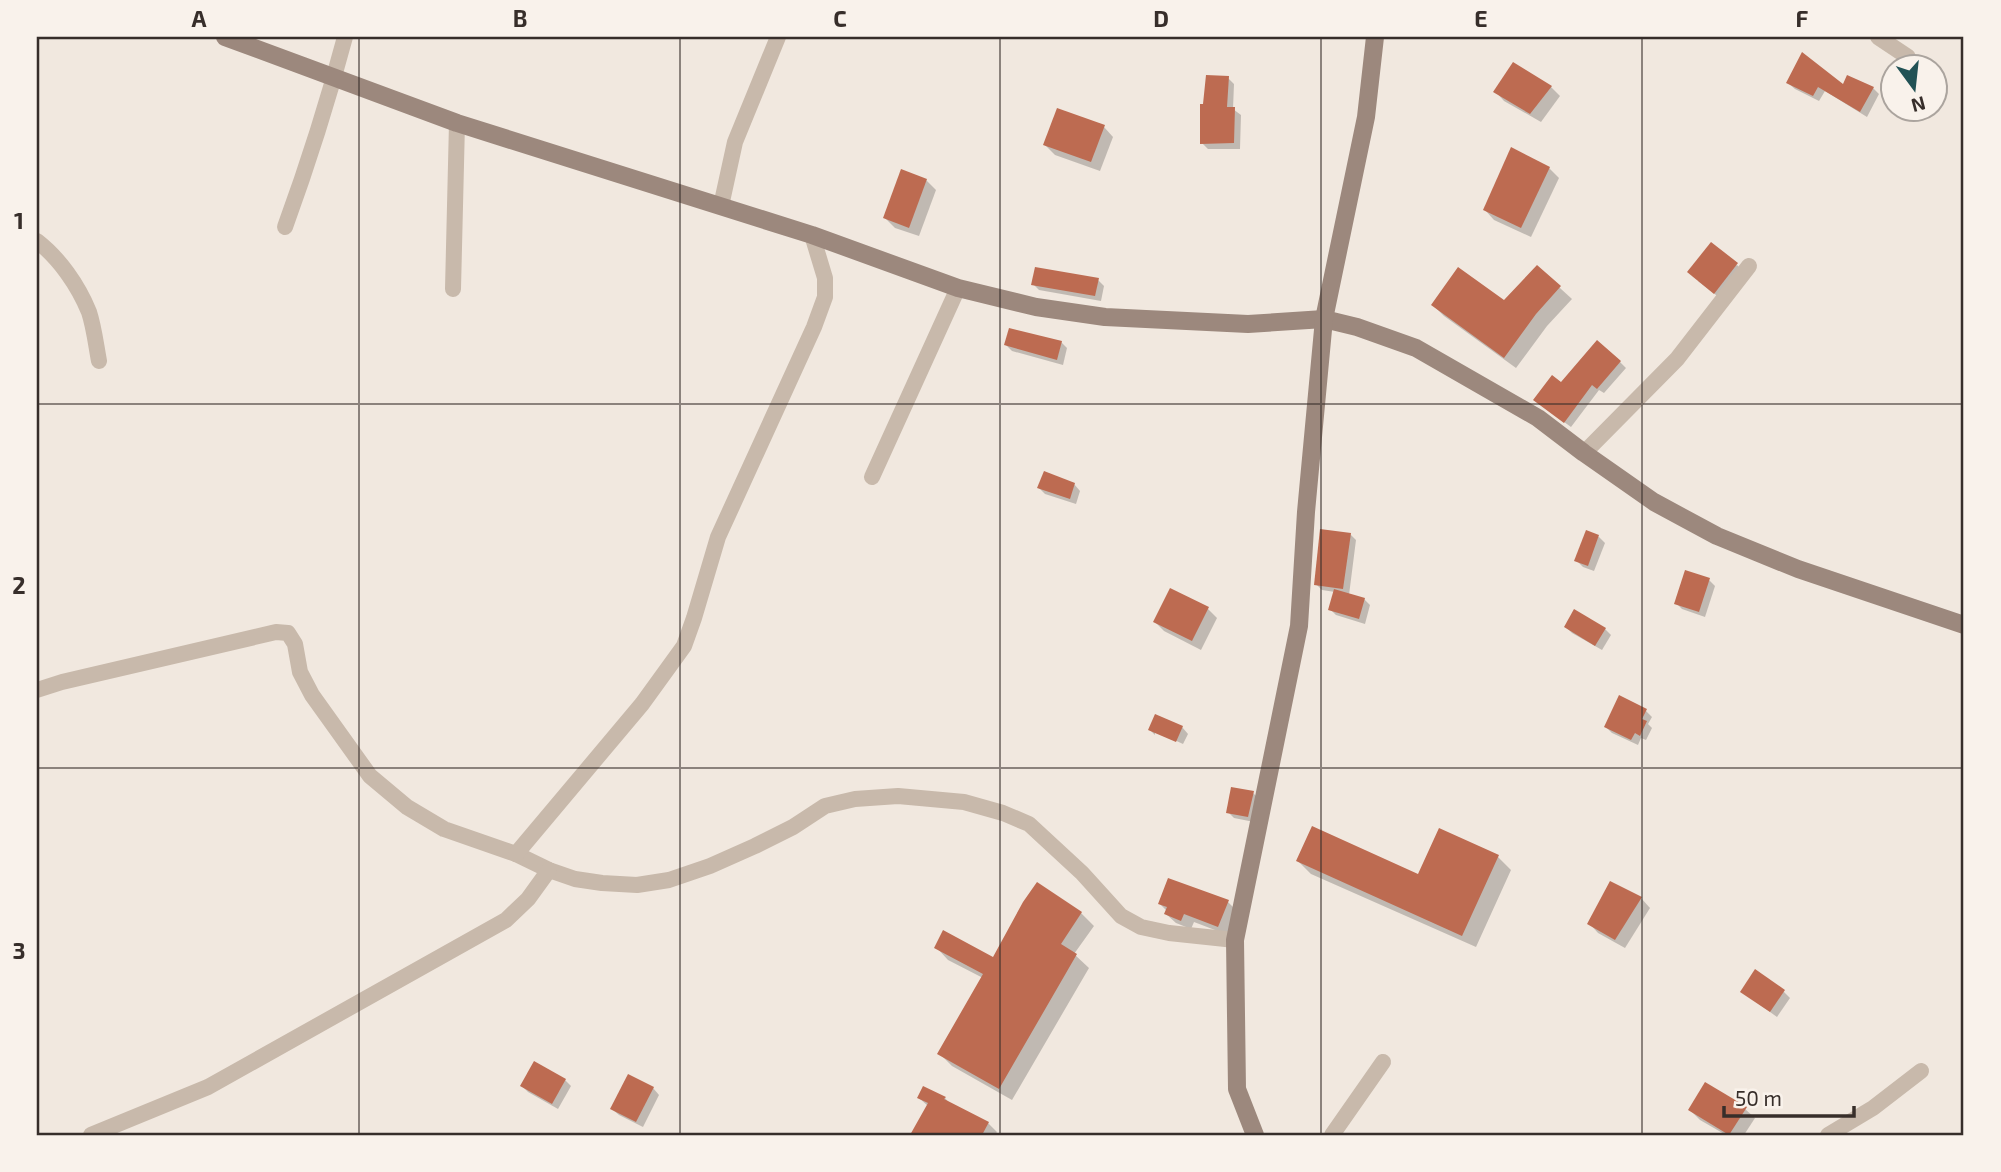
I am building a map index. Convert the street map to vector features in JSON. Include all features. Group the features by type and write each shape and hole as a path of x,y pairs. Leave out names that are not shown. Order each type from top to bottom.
{"street":[{"path":"225,37 457,123 812,235 958,288 1036,307 1105,317 1248,324 1325,319 1357,327 1416,348 1538,418 1654,502 1717,536 1811,573 1964,625"},
{"path":"285,226 304,176 345,37"},
{"path":"721,206 735,142 778,37"},
{"path":"1255,1135 1237,1089 1235,940 1299,626 1306,512 1325,319 1366,117 1375,37"},
{"path":"1878,37 1900,52"},
{"path":"453,289 457,123"},
{"path":"516,854 642,704 684,646 718,537 814,327 825,297 825,278 812,235"},
{"path":"37,241 51,252 79,293 89,313 99,360"},
{"path":"1584,453 1677,359 1749,266"},
{"path":"872,477 958,288"},
{"path":"37,690 275,632 288,633 295,643 300,672 312,695 370,776 407,807 444,829 516,854 575,879 638,885 669,880 710,866 793,827 825,806 855,799 898,796 964,802 1029,824 1082,873 1121,916 1140,927 1235,940"},
{"path":"90,1135 208,1087 506,920 528,899 549,870"},
{"path":"1332,1135 1383,1062"},
{"path":"1828,1135 1873,1108 1921,1070"}],"building":[{"path":"1802,52 1843,84 1847,75 1874,87 1860,112 1818,87 1813,96 1786,83"},
{"path":"1513,62 1552,86 1530,114 1493,92"},
{"path":"1206,75 1229,76 1227,107 1235,107 1234,143 1200,144 1200,104 1203,104"},
{"path":"1057,108 1105,125 1091,162 1043,145"},
{"path":"1511,147 1550,167 1521,228 1483,210"},
{"path":"901,169 927,179 909,228 883,218"},
{"path":"1711,242 1738,263 1714,294 1687,272"},
{"path":"1537,265 1561,286 1536,314 1504,358 1431,305 1458,267 1504,300"},
{"path":"1035,267 1099,278 1095,296 1031,285"},
{"path":"1009,328 1062,341 1057,360 1004,345"},
{"path":"1597,340 1621,361 1597,389 1592,385 1564,423 1533,400 1552,375 1561,382"},
{"path":"1044,471 1075,483 1070,499 1037,488"},
{"path":"1320,529 1351,533 1343,589 1314,585"},
{"path":"1586,530 1599,535 1588,566 1574,561"},
{"path":"1685,570 1710,578 1699,612 1674,604"},
{"path":"1170,588 1209,607 1192,641 1153,622"},
{"path":"1334,589 1365,598 1359,619 1328,610"},
{"path":"1574,609 1606,628 1595,646 1564,627"},
{"path":"1619,695 1647,709 1642,719 1647,721 1640,736 1635,733 1631,740 1604,727"},
{"path":"1155,714 1183,726 1176,742 1148,730"},
{"path":"1231,787 1254,791 1248,817 1226,813"},
{"path":"1312,826 1418,874 1439,828 1499,855 1462,936 1296,861"},
{"path":"1168,878 1229,900 1218,927 1184,914 1181,921 1164,914 1167,907 1158,904"},
{"path":"1610,881 1642,897 1615,940 1587,924"},
{"path":"1037,882 1082,912 1061,944 1077,954 999,1089 937,1054 983,974 934,948 943,930 993,957"},
{"path":"1755,969 1785,990 1770,1012 1740,992"},
{"path":"534,1061 566,1079 552,1104 520,1086"},
{"path":"628,1074 654,1087 636,1122 610,1109"},
{"path":"1705,1082 1747,1107 1729,1135 1688,1110"},
{"path":"923,1086 989,1122 982,1135 910,1135 928,1103 917,1098"}]}
